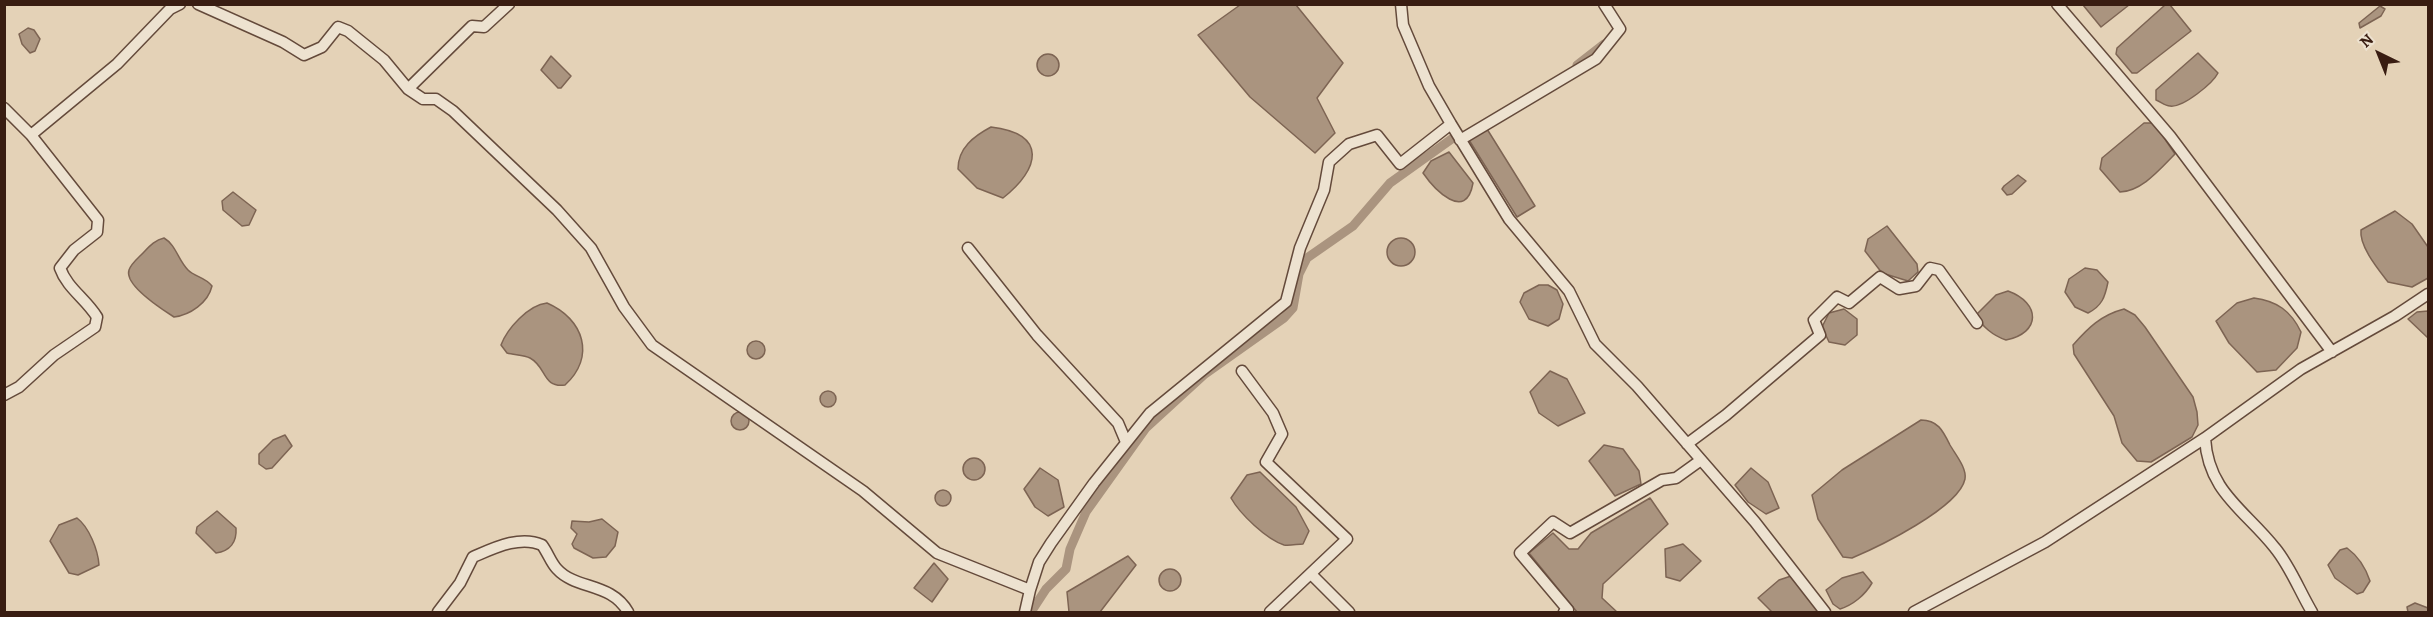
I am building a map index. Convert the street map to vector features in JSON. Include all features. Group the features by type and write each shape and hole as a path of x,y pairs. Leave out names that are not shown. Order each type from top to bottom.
{"street":[{"path":"31,135 117,64 170,9 180,4"},
{"path":"198,4 283,42 304,55 322,47 338,27 348,31 384,60 408,89 423,99 436,99 453,111 556,210 591,248 624,307 652,345 863,491 937,553 1030,590"},
{"path":"408,89 472,26 484,27 509,4"},
{"path":"1401,4 1403,25 1429,86 1509,219 1569,291 1595,344 1637,386 1755,522 1826,612"},
{"path":"1460,140 1596,59 1620,29 1604,4"},
{"path":"2057,4 2170,136 2332,352"},
{"path":"4,108 31,135 98,220 97,232 74,250 60,268 64,281 90,304 97,317 95,327 54,355 19,387 4,395"},
{"path":"1025,612 1039,562 1126,442 1150,413 1219,354 1260,326 1286,302 1300,248 1324,190 1329,162 1349,144 1377,135 1400,164 1451,124"},
{"path":"968,248 1037,336 1118,423 1126,442"},
{"path":"1687,444 1726,415 1820,335 1814,320 1837,297 1849,303 1880,277 1899,289 1916,286 1930,268 1939,270 1977,323"},
{"path":"1914,612 2045,542 2205,438 2301,369 2428,294"},
{"path":"1242,371 1273,413 1282,434 1266,462 1347,539 1270,612"},
{"path":"2205,438 2206,459 2225,497 2276,548 2312,612"},
{"path":"1564,612 1568,610 1520,553 1553,522 1570,533 1662,480 1676,478 1701,460"},
{"path":"438,612 460,583 473,557 499,546 526,541 542,545 557,569 573,579 621,599 628,612"},
{"path":"1311,574 1349,612"}],"shaded area":[{"path":"1240,5 1296,5 1343,63 1317,98 1335,133 1315,153 1250,97 1198,35"},
{"path":"2083,5 2129,5 2101,27"},
{"path":"2165,5 2170,5 2191,31 2137,73 2132,73 2116,54 2117,48"},
{"path":"2380,6 2385,9 2381,16 2360,28 2359,23"},
{"path":"28,28 34,30 40,39 35,51 30,53 22,44 19,34"},
{"path":"2198,53 2218,73 2215,77 2197,94 2176,106 2168,106 2156,100 2156,90"},
{"path":"1048,54 1056,57 1059,65 1056,73 1048,76 1040,73 1037,65 1040,57"},
{"path":"551,56 571,76 561,88 558,88 541,70"},
{"path":"2144,123 2154,123 2175,154 2143,184 2120,192 2100,169 2102,158"},
{"path":"991,127 1022,137 1030,145 1032,154 1025,176 1003,198 977,188 958,169 964,149 979,134"},
{"path":"1487,129 1535,206 1517,217 1469,140"},
{"path":"1449,152 1473,183 1464,201 1457,202 1442,194 1423,173 1431,161"},
{"path":"2018,175 2026,181 2012,194 2007,195 2002,189"},
{"path":"233,192 256,210 249,225 242,226 223,210 222,201"},
{"path":"2395,211 2412,224 2428,247 2428,278 2412,287 2388,282 2370,257 2361,236 2361,230"},
{"path":"1887,226 1917,264 1918,272 1908,281 1882,273 1865,251 1868,239"},
{"path":"164,238 188,270 212,286 207,298 198,307 186,314 174,317 138,290 129,276 129,270 134,262 151,245"},
{"path":"1401,238 1411,242 1415,252 1411,262 1401,266 1391,262 1387,252 1391,242"},
{"path":"2085,268 2097,270 2108,282 2102,300 2088,313 2075,307 2065,292 2069,279"},
{"path":"1539,285 1548,285 1557,290 1563,304 1559,319 1548,326 1529,319 1520,302 1524,293"},
{"path":"2008,291 2027,303 2033,317 2026,331 2006,340 1988,330 1981,323 1977,314 1996,295"},
{"path":"2254,298 2282,308 2293,318 2301,332 2297,348 2276,370 2257,372 2229,343 2216,321 2237,303"},
{"path":"547,303 570,319 582,340 583,351 580,363 575,374 565,385 552,383 535,362 528,357 507,353 501,345 519,319 533,308"},
{"path":"1844,309 1857,319 1857,335 1845,345 1829,342 1822,327 1829,313"},
{"path":"2124,309 2135,315 2145,327 2193,397 2197,412 2198,425 2192,437 2151,462 2137,461 2122,443 2114,416 2074,354 2073,345 2090,328 2108,315"},
{"path":"2428,311 2428,338 2408,319 2417,312"},
{"path":"752,341 760,341 765,346 763,357 752,359 747,354 747,346"},
{"path":"1550,371 1567,379 1585,413 1558,426 1539,413 1530,392"},
{"path":"828,391 834,393 836,399 834,405 828,407 822,405 820,399 822,393"},
{"path":"740,412 746,415 749,421 746,427 740,430 734,427 731,421 734,415"},
{"path":"1921,420 1927,420 1939,427 1960,461 1965,479 1959,490 1933,514 1898,536 1852,558 1843,557 1818,519 1812,495 1842,470"},
{"path":"285,435 292,446 272,468 266,469 259,464 259,454 273,440"},
{"path":"1604,445 1623,449 1639,471 1641,484 1615,496 1589,461"},
{"path":"974,458 982,461 985,469 982,477 974,480 966,477 963,469 966,461"},
{"path":"1040,468 1058,480 1064,507 1048,516 1035,507 1024,489"},
{"path":"1751,468 1768,482 1779,508 1766,514 1748,502 1735,485"},
{"path":"1260,472 1296,507 1309,531 1303,544 1284,545 1269,537 1247,518 1231,498 1247,475"},
{"path":"943,490 949,492 951,498 949,504 943,506 937,504 935,498 937,492"},
{"path":"1650,498 1668,524 1603,584 1602,598 1617,612 1577,612 1529,553 1553,533 1569,549 1578,549 1591,533"},
{"path":"217,511 236,528 236,533 234,542 229,548 216,553 196,533 197,527"},
{"path":"77,518 92,539 99,565 78,575 69,573 50,541 59,525"},
{"path":"602,519 618,532 615,546 606,557 593,558 574,548 572,544 577,534 571,528 572,521 589,522"},
{"path":"1683,544 1701,561 1680,581 1666,577 1665,549"},
{"path":"2347,548 2361,563 2370,581 2363,592 2357,594 2335,578 2328,565 2340,550"},
{"path":"1128,556 1136,565 1100,612 1069,612 1067,592"},
{"path":"934,563 948,579 932,602 914,588"},
{"path":"1170,569 1178,572 1181,580 1178,588 1170,591 1162,588 1159,580 1162,572"},
{"path":"1863,572 1872,583 1866,592 1854,602 1840,609 1833,604 1826,590 1842,578"},
{"path":"1791,576 1820,612 1772,612 1758,598 1779,580"},
{"path":"2415,603 2428,608 2428,612 2408,612 2407,607"}],"waterway":[{"path":"1577,65 1604,44"},
{"path":"1031,612 1046,589 1066,569 1070,549 1086,512 1146,428 1205,374 1284,318 1293,308 1299,274 1307,258 1353,226 1390,183 1453,138"}]}
